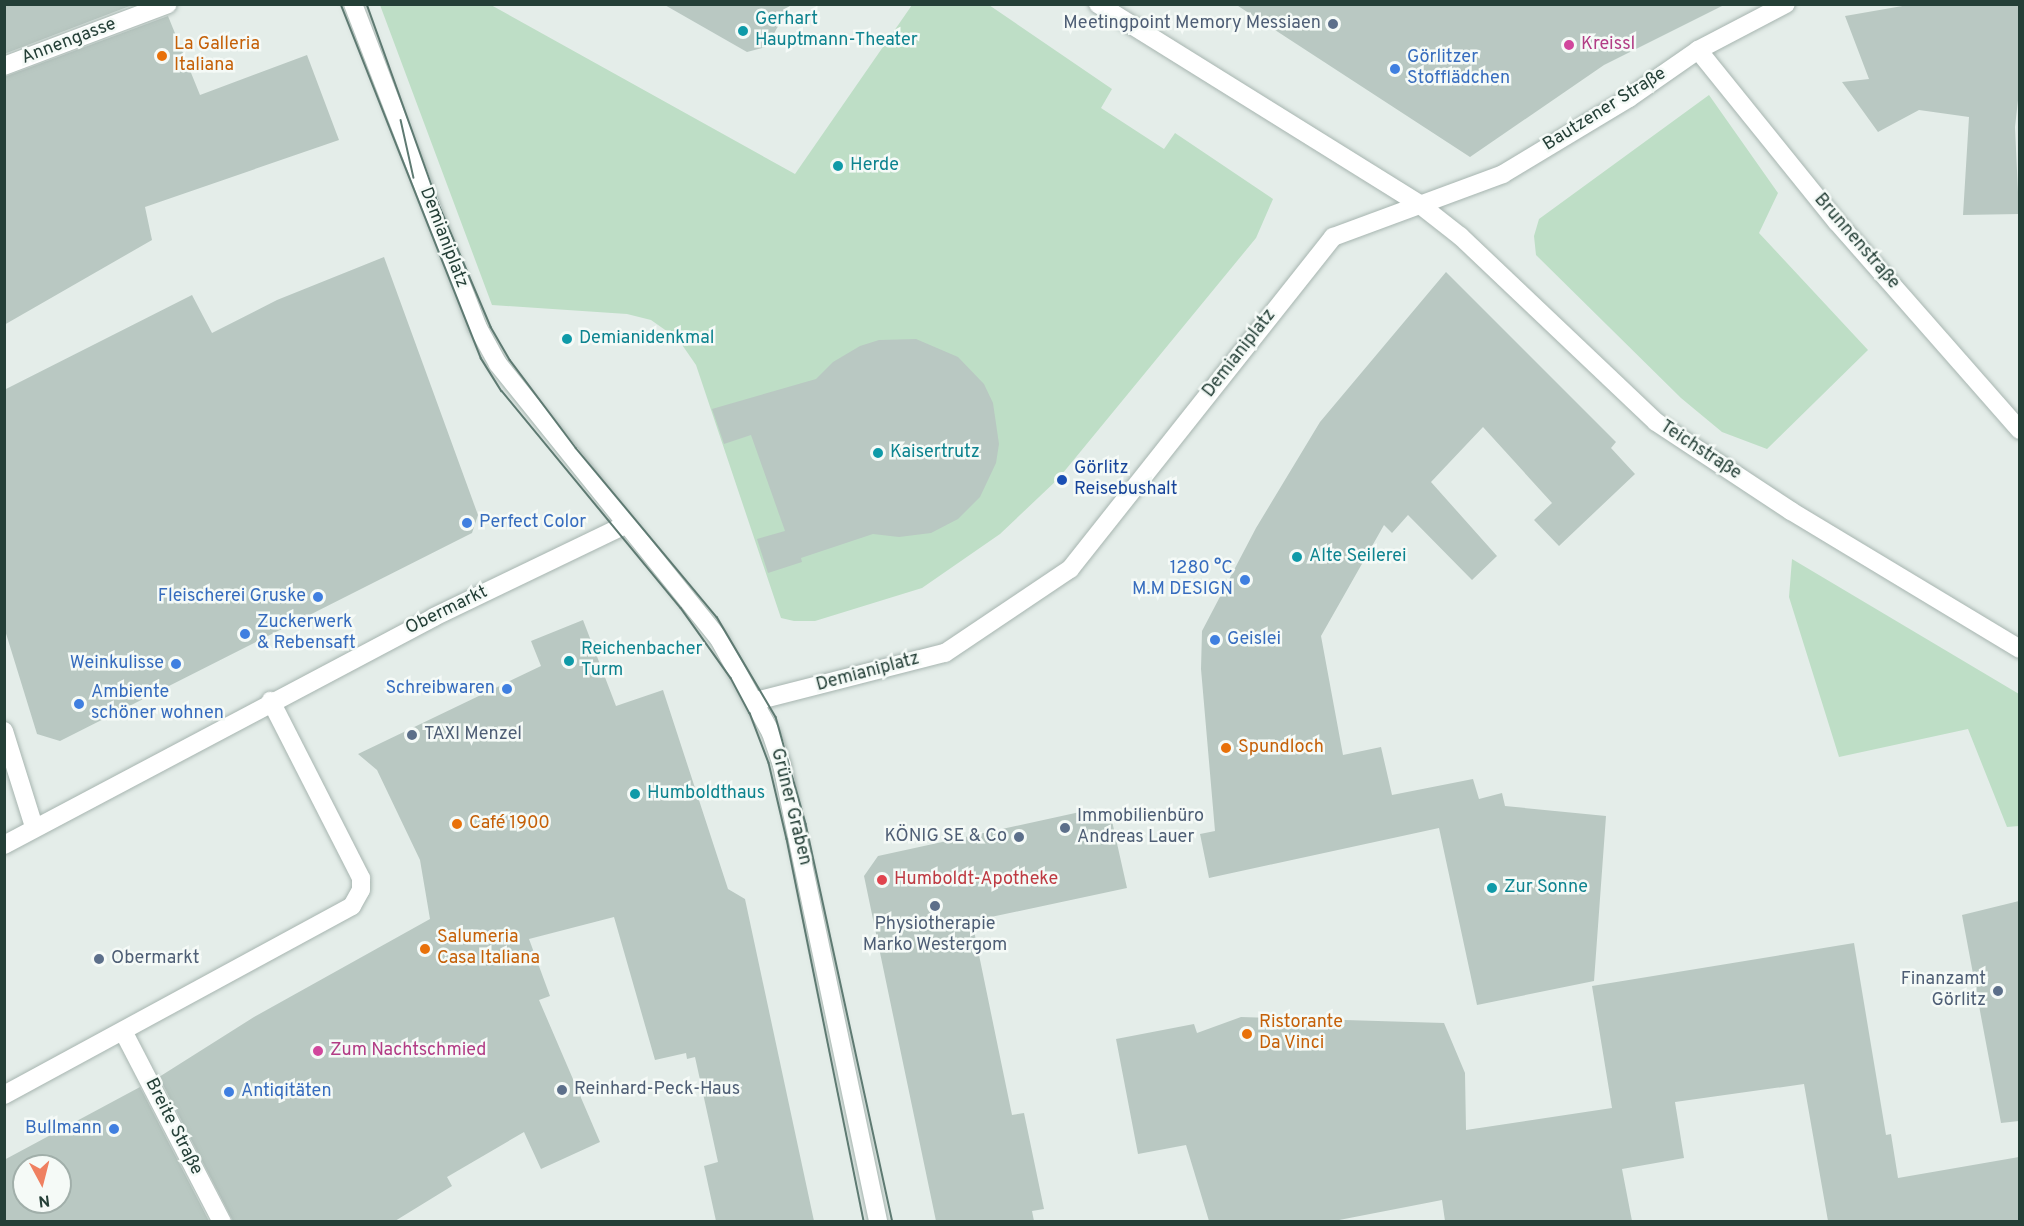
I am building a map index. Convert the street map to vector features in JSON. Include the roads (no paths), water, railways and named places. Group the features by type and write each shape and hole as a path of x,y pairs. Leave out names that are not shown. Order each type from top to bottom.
{"street":[{"name":"Annengasse","path":"4,66 168,4"},
{"name":"Demianiplatz","path":"353,4 477,326 512,384 567,454"},
{"path":"1098,4 1419,204"},
{"name":"Bautzener Straße","path":"1419,204 1503,174 1629,98 1698,50 1786,4"},
{"name":"Brunnenstraße","path":"1698,50 1837,222 2019,430"},
{"name":"Demianiplatz","path":"756,701 945,653 1070,569 1333,237 1419,204"},
{"name":"Teichstraße","path":"1419,204 1460,236 1656,422 1791,511 2019,649"},
{"name":"Grüner Graben","path":"567,454 719,639 756,701 782,765 878,1221"},
{"name":"Obermarkt","path":"4,844 34,826 434,617 625,525"},
{"path":"4,1095 124,1033 343,913 361,890 357,868 271,701"},
{"path":"4,731 34,826"},
{"name":"Breite Straße","path":"124,1033 222,1221"}],"tram line":[{"path":"341,4 481,358 502,391 681,608 731,678 750,713 769,763 787,839 864,1222"},
{"path":"367,4 438,202 491,327 510,360 576,448 717,617 776,717 806,824 893,1222"},
{"path":"401,120 414,178"}],"place":[{"name":"Meetingpoint Memory Messiaen","path":"1333,24"},
{"name":"Gerhart Hauptmann-Theater","path":"743,31"},
{"name":"Kreissl","path":"1569,45"},
{"name":"La Galleria Italiana","path":"162,56"},
{"name":"Görlitzer Stofflädchen","path":"1395,69"},
{"name":"Herde","path":"838,166"},
{"name":"Demianidenkmal","path":"567,339"},
{"name":"Kaisertrutz","path":"878,453"},
{"name":"Görlitz Reisebushalt","path":"1062,480"},
{"name":"Perfect Color","path":"467,523"},
{"name":"Alte Seilerei","path":"1297,557"},
{"name":"1280 °C M.M DESIGN","path":"1245,580"},
{"name":"Fleischerei Gruske","path":"318,597"},
{"name":"Zuckerwerk & Rebensaft","path":"245,634"},
{"name":"Geislei","path":"1215,640"},
{"name":"Reichenbacher Turm","path":"569,661"},
{"name":"Weinkulisse","path":"176,664"},
{"name":"Schreibwaren","path":"507,689"},
{"name":"Ambiente schöner wohnen","path":"79,704"},
{"name":"TAXI Menzel","path":"412,735"},
{"name":"Spundloch","path":"1226,748"},
{"name":"Humboldthaus","path":"635,794"},
{"name":"Café 1900","path":"457,824"},
{"name":"Immobilienbüro Andreas Lauer","path":"1065,828"},
{"name":"KÖNIG SE & Co","path":"1019,837"},
{"name":"Humboldt-Apotheke","path":"882,880"},
{"name":"Zur Sonne","path":"1492,888"},
{"name":"Physiotherapie Marko Westergom","path":"935,906"},
{"name":"Salumeria Casa Italiana","path":"425,949"},
{"name":"Obermarkt","path":"99,959"},
{"name":"Finanzamt Görlitz","path":"1998,991"},
{"name":"Ristorante Da Vinci","path":"1247,1034"},
{"name":"Zum Nachtschmied","path":"318,1051"},
{"name":"Reinhard-Peck-Haus","path":"562,1090"},
{"name":"Antiqitäten","path":"229,1092"},
{"name":"Bullmann","path":"114,1129"}]}
